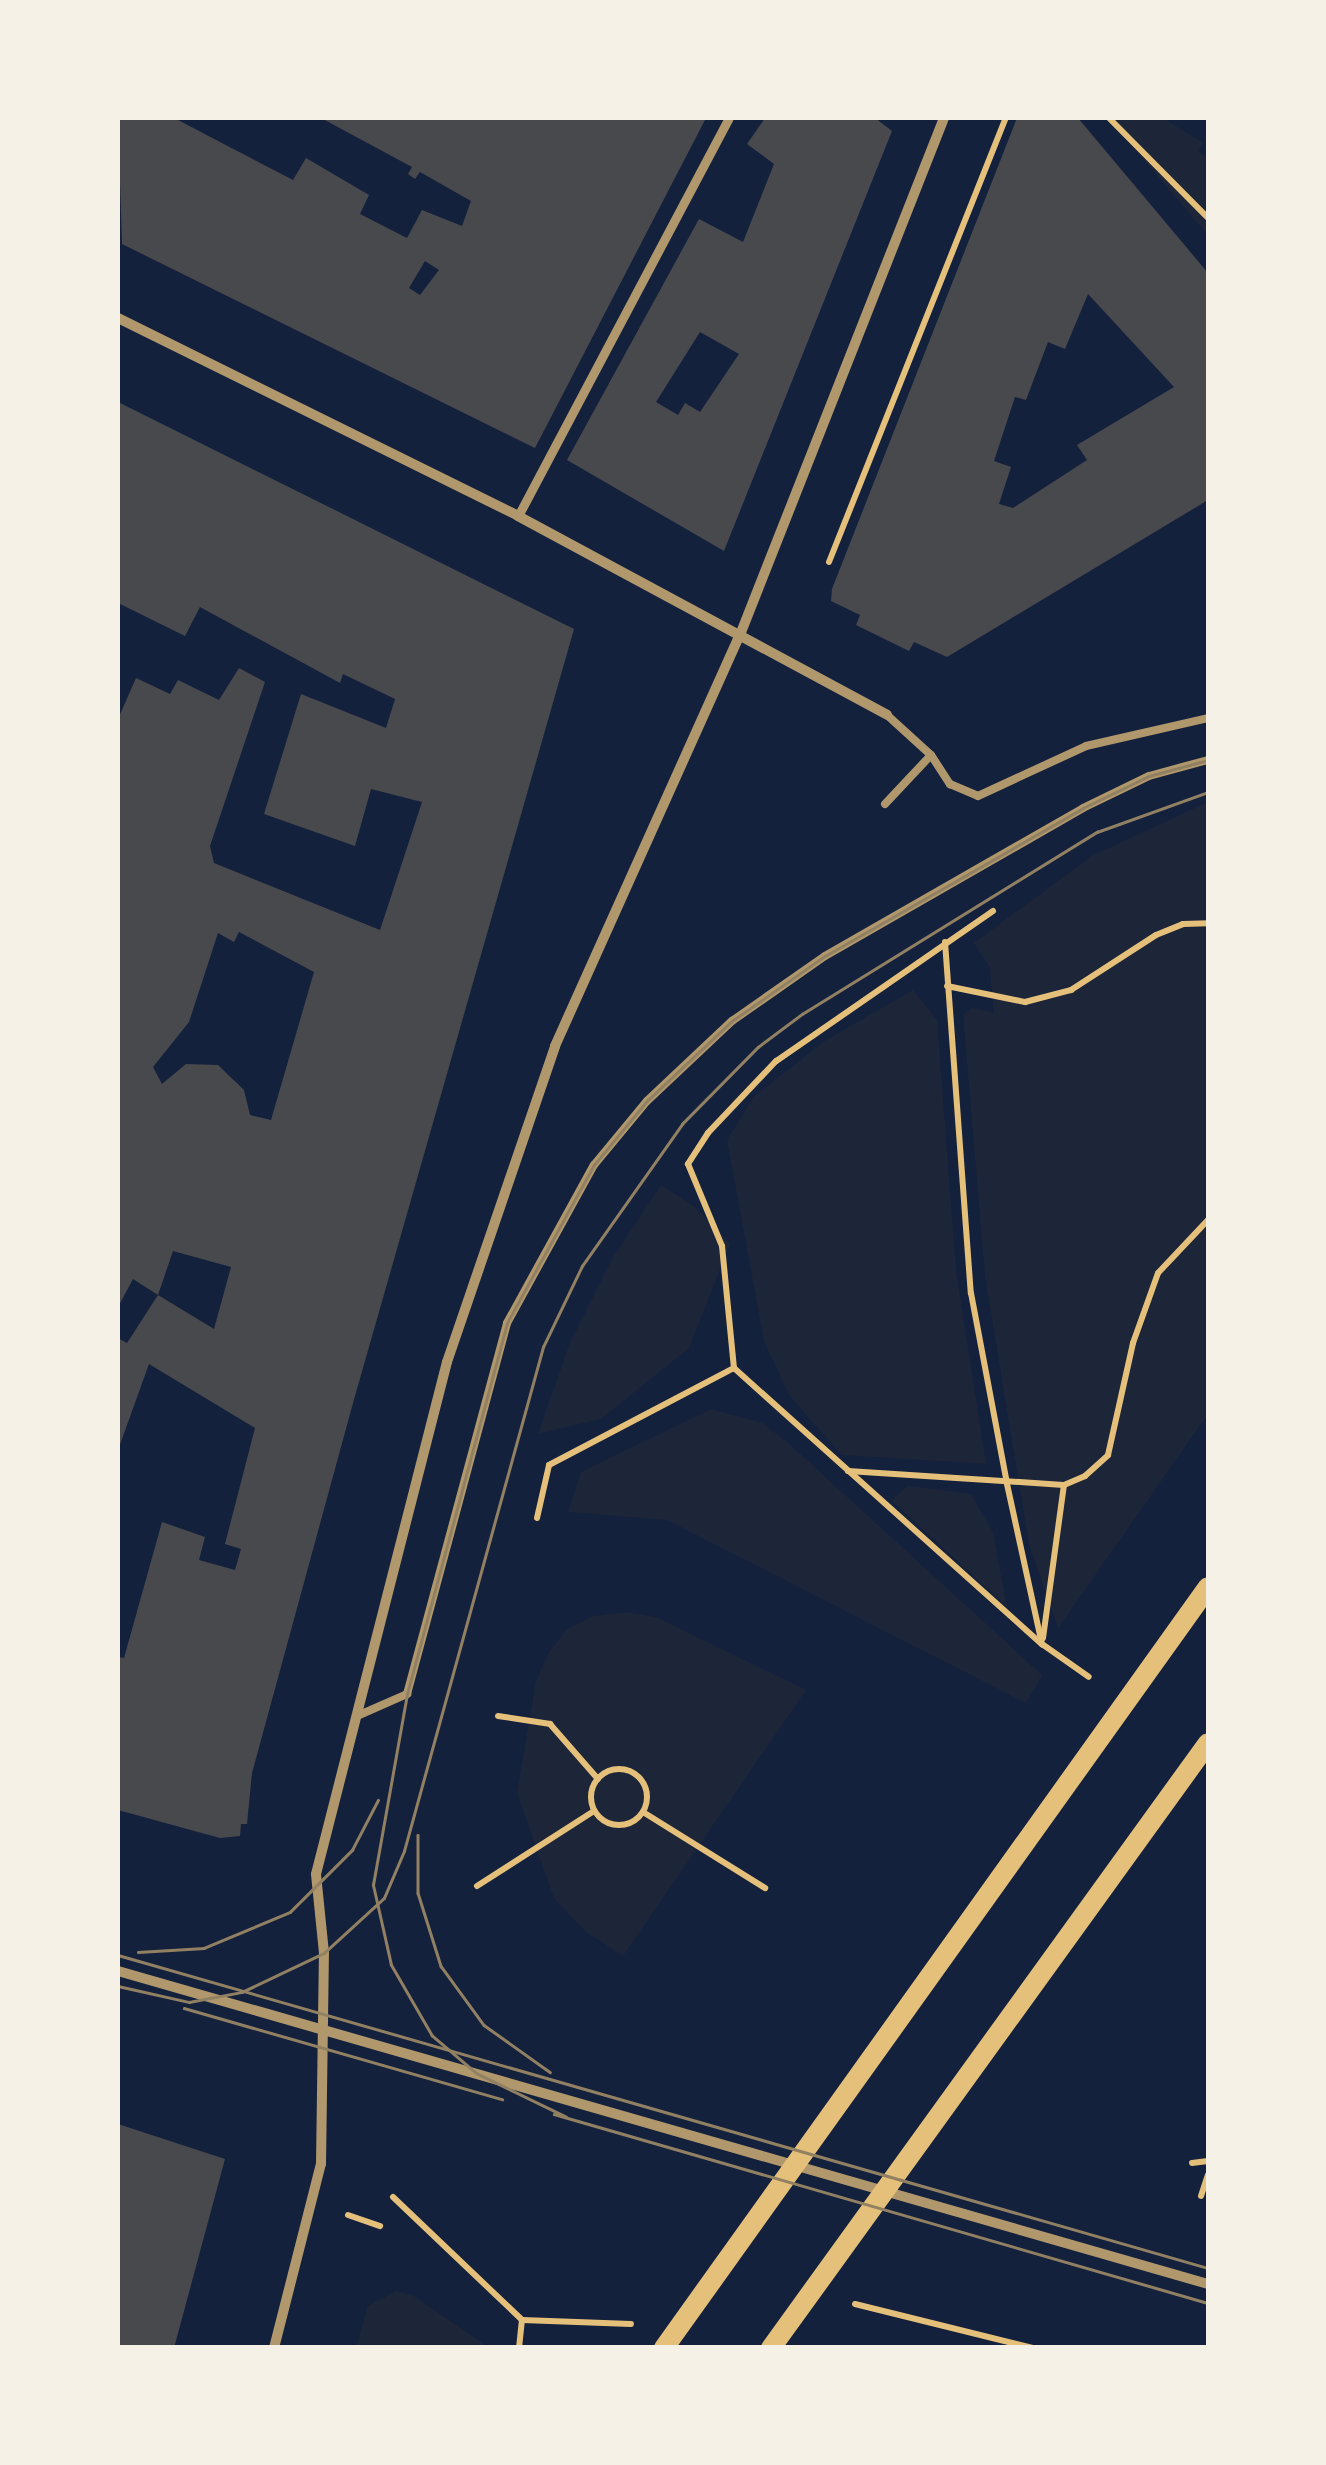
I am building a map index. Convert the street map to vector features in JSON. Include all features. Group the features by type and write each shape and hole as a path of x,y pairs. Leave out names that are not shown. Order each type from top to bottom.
{"main road":[{"path":"664,2348 1208,1587"},
{"path":"771,2348 1208,1743"}],"street":[{"path":"518,516 730,118"},
{"path":"274,2348 319,2178 323,2033 316,1874 447,1362 516,1150 740,635 944,118"},
{"path":"118,318 518,516 887,716"},
{"path":"118,1971 323,2033 1208,2284"}],"lane":[{"path":"887,716 931,755 950,784 978,796 1086,746 1208,718"},
{"path":"886,804 931,755"},
{"path":"357,1716 407,1694 507,1323 594,1166 647,1101 732,1020 825,956 1084,808 1148,776 1208,760"}],"path":[{"path":"830,562 1006,118"},
{"path":"1109,118 1208,218"},
{"path":"993,910 776,1061 708,1132 688,1164 722,1246 734,1368 1042,1644 1103,1687"},
{"path":"947,986 1025,1002 1071,990 1183,924 1208,923"},
{"path":"945,941 971,1294 1042,1644"},
{"path":"846,1471 1064,1486 1108,1456 1133,1343 1158,1273 1208,1220"},
{"path":"537,1518 549,1465 734,1368"},
{"path":"1042,1644 1064,1486"},
{"path":"498,1716 550,1724 598,1779"},
{"path":"623,1769 640,1777 646,1794 642,1812 622,1826 594,1811 591,1794 598,1779 623,1769"},
{"path":"477,1886 594,1811"},
{"path":"642,1812 765,1888"},
{"path":"1192,2163 1208,2161"},
{"path":"1201,2196 1208,2175"},
{"path":"393,2198 522,2320 647,2330"},
{"path":"855,2304 1033,2348"},
{"path":"519,2348 522,2320"}],"shaded area":[{"path":"1108,118 1163,118 1203,143 1198,151 1208,158 1208,235"},
{"path":"1208,802 1208,1414 1058,1628 1029,1544 985,1276 963,1014 973,1008 994,1013 990,968 974,943 1092,856"},
{"path":"913,990 937,1020 956,1271 986,1464 842,1455 789,1395 764,1341 727,1140 754,1097 823,1042"},
{"path":"661,1185 696,1208 730,1244 689,1348 601,1419 538,1434 569,1345 612,1259"},
{"path":"711,1409 762,1423 787,1442 1042,1675 1026,1703 667,1520 568,1512 581,1472"},
{"path":"908,1486 971,1494 993,1532 1007,1607 891,1500"},
{"path":"627,1612 656,1617 806,1690 623,1956 585,1931 554,1898 517,1793 536,1681 549,1652 567,1629 593,1616"},
{"path":"396,2291 414,2296 488,2347 356,2347 368,2306"}],"building":[{"path":"118,118 176,119 293,180 306,158 369,195 360,214 407,238 422,210 462,226 471,201 420,172 415,179 408,174 412,167 321,118 706,118 535,448 122,244","holes":["425,261 439,270 420,295 409,288"]},
{"path":"765,118 875,118 892,131 724,551 567,460 699,219 743,242 774,164 747,144","holes":["700,332 739,354 700,412 685,403 678,415 656,402"]},
{"path":"1017,118 1078,118 1208,273 1208,500 947,657 914,642 909,651 856,625 860,615 831,601 832,589","holes":["1088,294 1174,387 1077,445 1087,460 1013,508 999,504 1011,467 994,461 1015,397 1026,400 1048,342 1065,349"]},
{"path":"118,402 574,629 353,1403 252,1773 247,1824 241,1824 240,1836 220,1838 118,1810 118,1657 124,1658 162,1522 205,1537 199,1560 235,1570 241,1549 225,1544 255,1428 149,1364 118,1450 118,1338 127,1343 158,1295 133,1279 118,1307 118,719 136,678 170,694 178,680 219,700 239,668 265,682 210,846 214,863 380,930 422,802 371,789 355,846 264,814 301,694 386,728 395,699 343,674 340,683 200,607 185,636 118,603","holes":["239,932 314,972 271,1120 250,1115 244,1090 218,1065 186,1064 162,1084 153,1067 189,1022 218,933 234,942","173,1251 231,1267 214,1329 158,1295"]},
{"path":"118,2124 225,2159 174,2348 118,2348"}],"tram line":[{"path":"566,2117 477,2074 432,2036 391,1965 373,1885 407,1694 507,1323 594,1165 647,1101 732,1021 825,956 1083,808 1149,776 1208,760"},
{"path":"118,1986 189,2002 242,1992 324,1953 384,1898 404,1851 543,1347 582,1266 682,1124 758,1047 802,1014 1097,832 1208,792"},
{"path":"138,1952 204,1948 290,1912 352,1850 378,1800"},
{"path":"418,1835 418,1893 441,1966 484,2025 550,2072"},
{"path":"118,1955 1208,2268"},
{"path":"184,2008 502,2099"},
{"path":"554,2114 1208,2303"}]}
